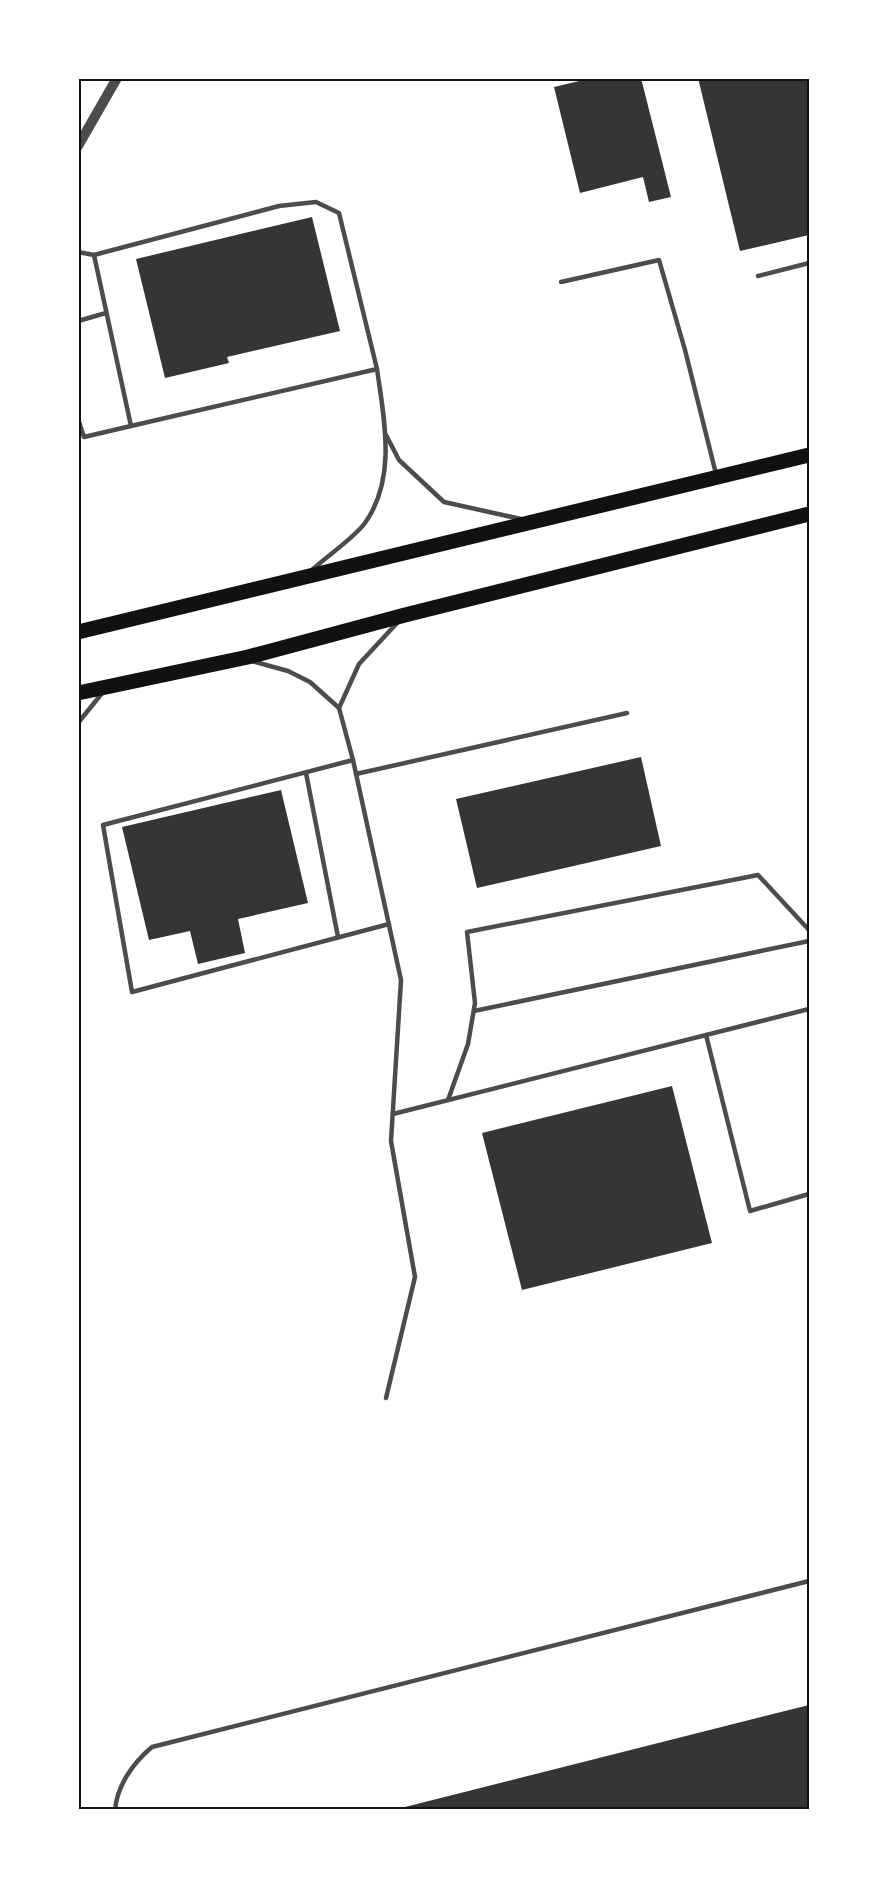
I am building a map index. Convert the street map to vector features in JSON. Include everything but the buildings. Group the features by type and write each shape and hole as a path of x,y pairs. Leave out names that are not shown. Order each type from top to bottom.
{"main road":[{"path":"78,632 809,454"},
{"path":"78,693 242,659 405,615 809,514"}],"street":[{"path":"78,146 117,78"}],"lane":[{"path":"78,252 94,255 279,206 316,202 339,213 377,369 386,435 384,481 377,502 364,524 304,577"},
{"path":"94,255 131,426"},
{"path":"561,282 659,260 685,350 716,477"},
{"path":"758,276 809,263"},
{"path":"78,321 106,313"},
{"path":"78,419 84,437 377,369"},
{"path":"386,435 399,460 444,502 532,522"},
{"path":"339,708 359,664 405,615"},
{"path":"242,659 288,671 310,682 339,708 353,760 401,980 391,1142 415,1277 386,1398"},
{"path":"78,723 106,687"},
{"path":"356,774 627,713"},
{"path":"353,760 102,825 132,992 389,924"},
{"path":"306,773 338,937"},
{"path":"448,1100 468,1044 476,1003 467,932 758,875 809,930"},
{"path":"474,1011 809,941"},
{"path":"393,1114 809,1009"},
{"path":"706,1035 750,1211 809,1194"},
{"path":"115,1810 128,1773 137,1759 152,1747 809,1581"}]}
